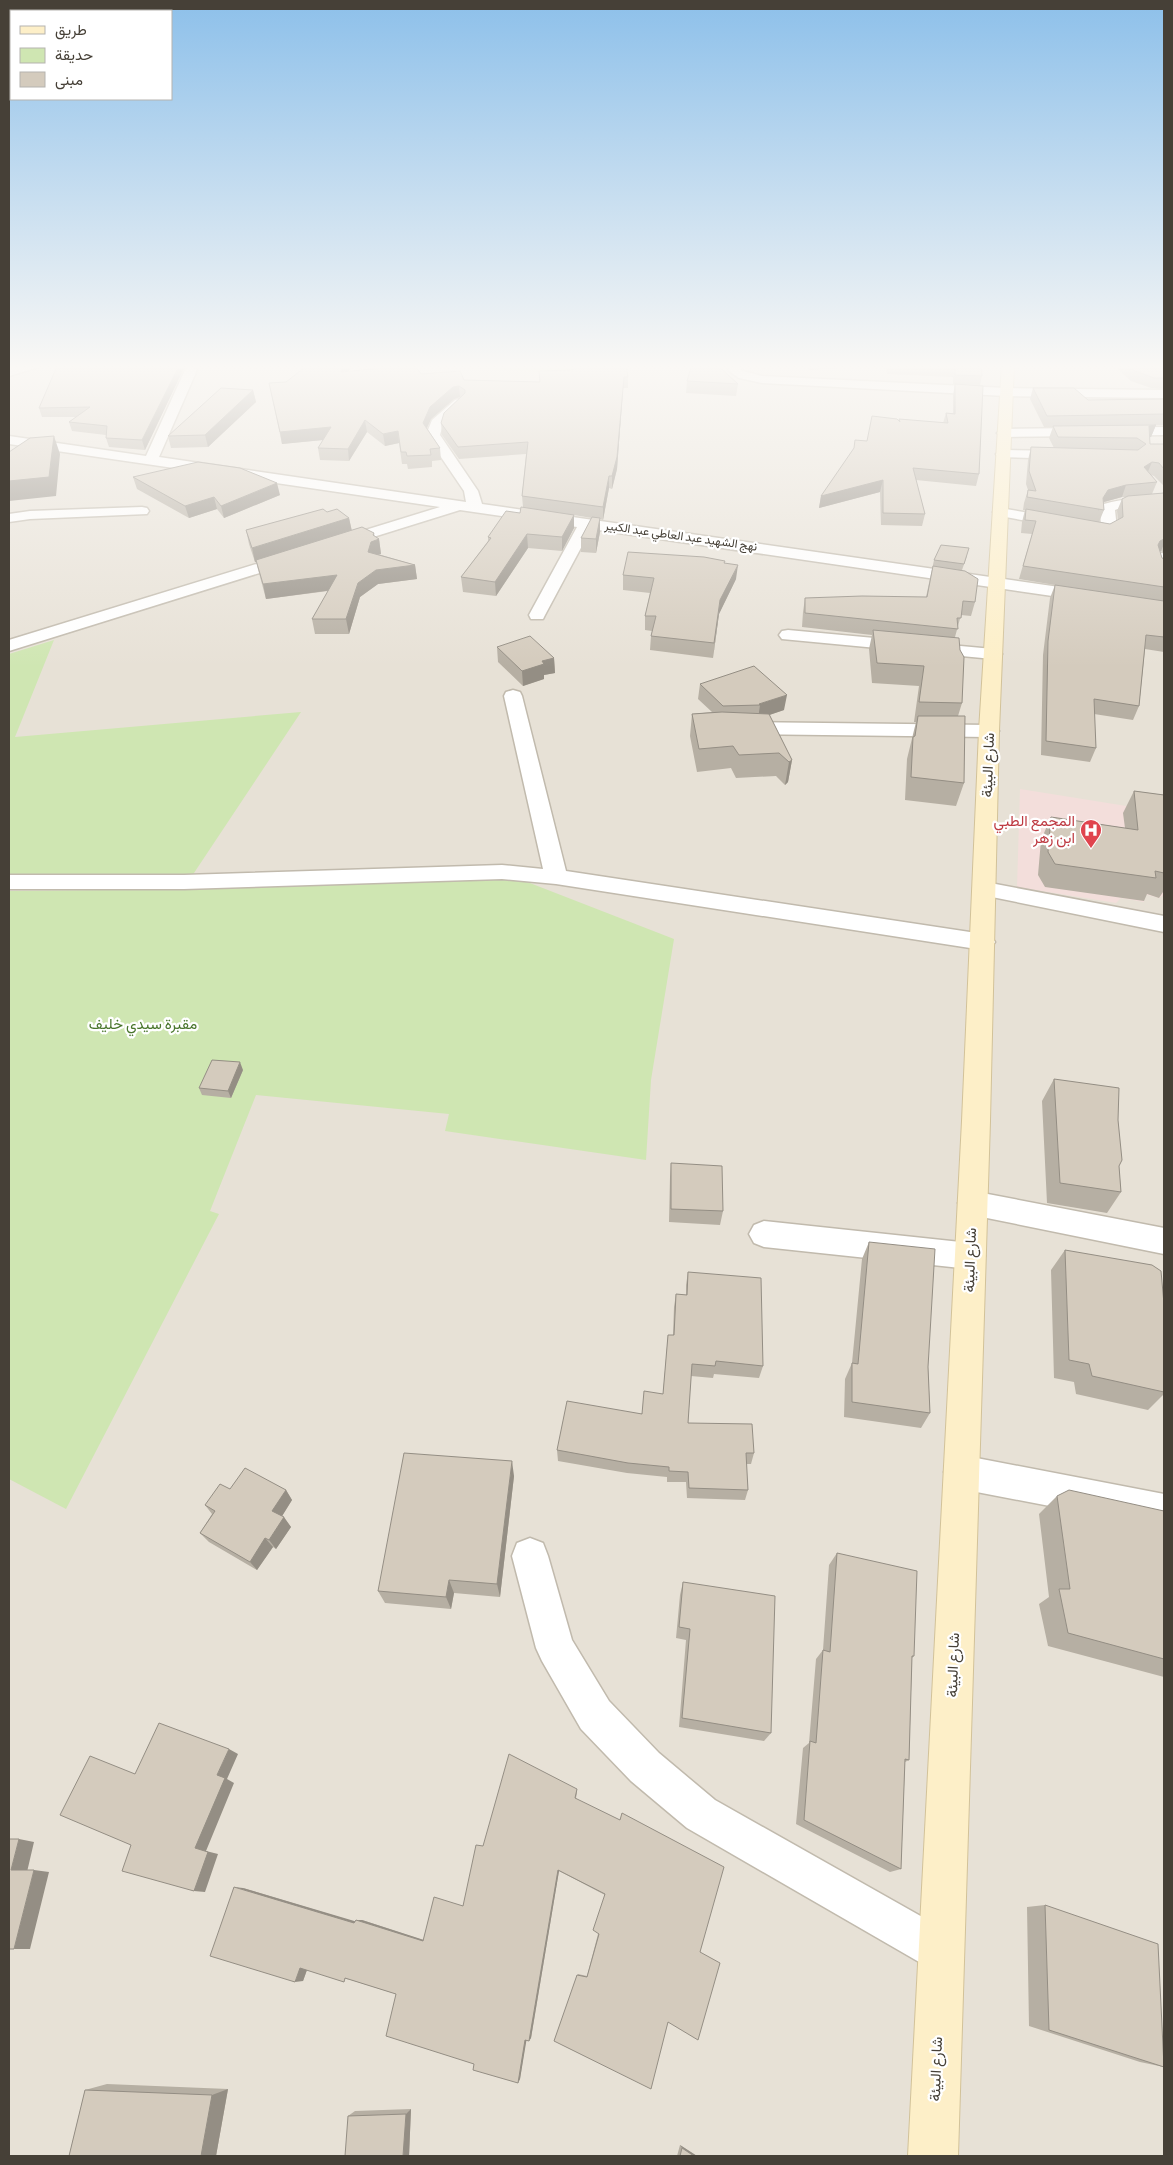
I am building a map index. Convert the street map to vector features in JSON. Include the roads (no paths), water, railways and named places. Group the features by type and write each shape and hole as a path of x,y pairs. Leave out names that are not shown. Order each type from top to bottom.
{"street":[{"name":"نهج الشهيد عبد العاطي عبد الكبير","path":"192,465 1105,599"},
{"path":"9,646 316,550 469,506 471,491 454,465"},
{"name":"شارع البيئة","path":"932,2156 983,942 989,731 1002,465"},
{"path":"1000,512 1105,530 1109,529 1106,512 1109,507 1122,503 1162,500 1161,493"},
{"path":"9,518 30,515 142,510"},
{"path":"536,615 587,523"},
{"path":"788,635 993,654"},
{"path":"513,696 556,877"},
{"path":"726,728 989,731"},
{"path":"9,882 184,882 502,872 556,877 983,942"},
{"path":"985,890 1164,924"},
{"path":"972,1203 1164,1241"},
{"path":"764,1234 970,1256"},
{"path":"961,1472 1164,1511"},
{"path":"530,1556 555,1648 595,1715 645,1767 701,1814 941,1951"}],"place":[{"name":"المجمع الطبي ابن زهر","path":"1091,849"}],"park label":[{"name":"مقبرة سيدي خليف","path":"143,1024"}]}
